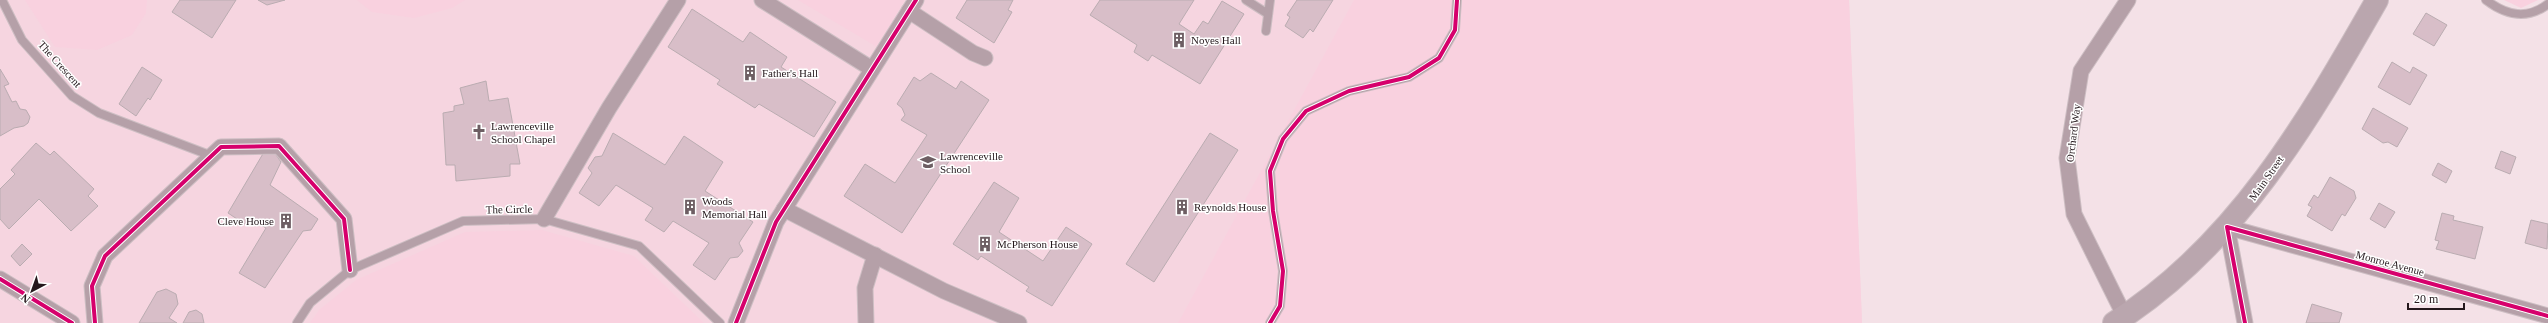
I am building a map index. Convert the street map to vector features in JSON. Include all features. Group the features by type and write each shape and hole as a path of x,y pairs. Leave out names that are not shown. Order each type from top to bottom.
{"highway":[{"name":"Main Street","path":"2119,320 2194,260 2226,227 2273,169 2333,76 2377,0"}],"street":[{"path":"544,219 609,108 678,0"},
{"path":"762,0 872,69"},
{"name":"Orchard Way","path":"2119,320 2074,214 2068,158 2081,71 2128,0"},
{"path":"736,323 776,222 913,6 973,53 985,58"},
{"path":"95,323 92,286 105,256 221,147 279,146 344,219 350,270"},
{"path":"784,209 944,291 1019,323"},
{"path":"2226,227 2245,323"},
{"name":"Monroe Avenue","path":"2226,227 2548,316"},
{"path":"866,323 865,288 876,256"},
{"path":"0,279 72,323"}],"lane":[{"name":"The Crescent","path":"2,0 22,40 72,96 99,113 212,156"},
{"path":"1246,0 1268,14"},
{"path":"1266,32 1270,0"},
{"path":"1270,323 1280,306 1283,271 1273,211 1270,171 1283,139 1306,111 1349,91 1408,77 1439,58 1455,30 1457,0"},
{"path":"2490,2 2521,16 2538,11 2548,4"},
{"name":"The Circle","path":"297,323 310,303 350,270 463,221 544,219 639,246 720,323"}],"shaded area":[{"name":"Lawrenceville School","path":"0,0 1849,0 1862,323 0,323"},
{"path":"25,0 147,0 146,13 132,35 97,50 55,47"},
{"path":"357,0 465,0 452,8 414,18 372,12"},
{"path":"798,0 905,0 877,47"},
{"path":"1354,0 1849,0 1862,323 1178,323"},
{"path":"2504,0 2538,0 2521,8"},
{"path":"542,230 634,256 704,323 310,323 319,310 356,280 465,232"}],"building":[{"path":"180,0 236,0 212,38 172,12"},
{"path":"258,0 285,0 267,5"},
{"path":"967,0 1013,0 1008,10 1012,12 994,43 956,18"},
{"name":"Noyes Hall","path":"1100,0 1194,0 1179,24 1194,34 1203,21 1208,24 1222,1 1244,14 1200,84 1152,55 1148,61 1134,52 1137,45 1090,15"},
{"path":"1297,0 1333,0 1313,32 1310,29 1303,38 1285,26 1290,17 1287,15"},
{"name":"Father's Hall","path":"692,9 743,42 750,32 787,57 781,67 836,102 814,137 759,104 755,108 717,84 720,80 668,47"},
{"path":"2426,13 2447,25 2434,46 2413,34"},
{"path":"2392,62 2410,73 2413,67 2427,75 2410,105 2378,87"},
{"path":"142,67 162,80 150,100 148,98 136,116 119,104"},
{"path":"0,69 9,84 4,86 12,102 16,101 20,109 26,110 30,117 28,123 24,126 14,128 0,136"},
{"path":"931,73 956,89 961,81 989,100 902,233 844,196 865,164 895,183 927,135 901,120 905,115 902,108 897,104 914,77 920,81"},
{"name":"Lawrenceville School Chapel","path":"486,81 489,101 508,98 520,164 510,164 510,176 456,181 455,165 446,165 443,113 454,111 454,106 464,104 460,88"},
{"path":"2373,108 2408,128 2397,147 2388,142 2383,143 2362,129"},
{"name":"Woods Memorial Hall","path":"613,133 665,165 684,136 723,162 705,191 753,222 739,243 743,251 738,257 730,258 715,280 693,265 709,243 673,221 664,232 645,220 653,208 616,185 599,206 579,193 592,173 588,168 595,157 602,156"},
{"name":"Reynolds House","path":"1210,133 1238,150 1154,282 1126,264"},
{"path":"36,143 50,155 54,151 94,189 88,196 98,206 71,231 39,199 9,229 0,219 0,189 15,174 11,170"},
{"path":"2501,151 2516,157 2510,174 2495,168"},
{"name":"Cleve House","path":"264,152 274,152 281,162 270,185 318,219 311,230 303,231 265,288 239,273 266,228 249,218 246,225 228,213"},
{"path":"2438,163 2452,171 2446,183 2432,175"},
{"path":"2330,177 2354,191 2356,198 2345,216 2342,214 2332,231 2307,216 2312,207 2308,205 2314,195 2318,198"},
{"name":"McPherson House","path":"994,182 1019,198 999,232 1043,261 1066,227 1092,244 1052,306 1026,291 1029,287 981,256 978,260 953,244"},
{"path":"2379,203 2395,212 2385,228 2370,219"},
{"path":"2442,213 2454,216 2453,220 2483,227 2475,259 2436,249 2439,241 2435,240"},
{"path":"2531,220 2548,224 2547,249 2525,243"},
{"path":"22,244 32,254 20,266 11,256"},
{"path":"166,289 176,294 178,304 169,318 177,323 139,323 157,292"},
{"path":"2312,304 2342,313 2339,323 2306,323"},
{"path":"196,310 202,314 204,323 183,323 189,312"}],"cycle path":[{"path":"736,323 776,222 916,0"},
{"path":"1270,323 1280,306 1283,271 1273,211 1270,171 1283,139 1306,111 1349,91 1409,77 1439,58 1455,30 1457,0"},
{"path":"95,323 92,286 105,256 221,147 279,146 344,219 350,270"},
{"path":"2245,323 2227,227 2548,316"},
{"path":"0,279 72,323"}],"place":[{"name":"Noyes Hall","path":"1179,40"},
{"name":"Father's Hall","path":"750,73"},
{"name":"Lawrenceville School Chapel","path":"479,132"},
{"name":"Lawrenceville School","path":"928,162"},
{"name":"Woods Memorial Hall","path":"690,207"},
{"name":"Reynolds House","path":"1182,207"},
{"name":"Cleve House","path":"286,221"},
{"name":"McPherson House","path":"985,244"}]}
